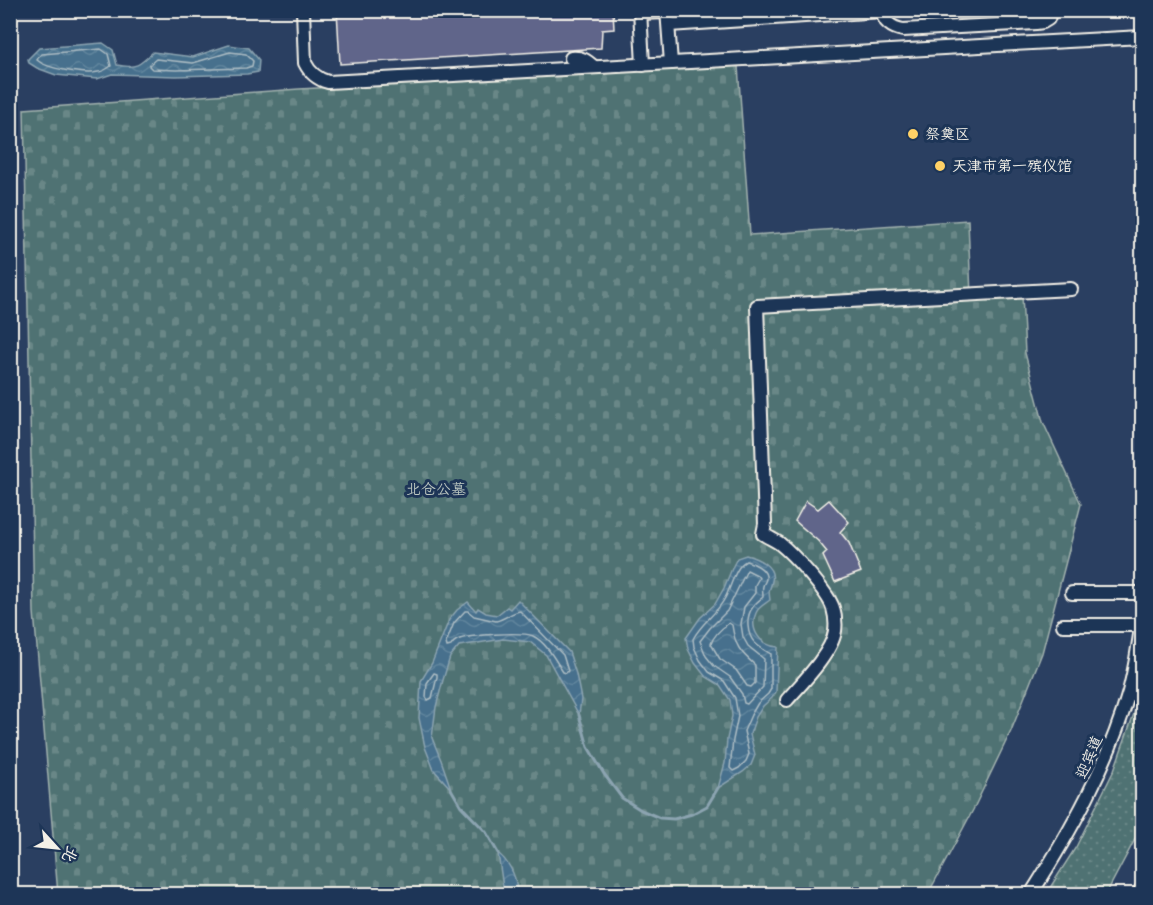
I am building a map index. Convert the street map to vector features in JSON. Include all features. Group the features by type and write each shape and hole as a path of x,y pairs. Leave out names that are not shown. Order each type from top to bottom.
{"street":[{"path":"303,10 305,63 314,76 328,82 1143,37"},
{"path":"643,64 640,12 668,16 882,11 886,22 903,30 1043,22 1048,19 1051,10"},
{"path":"668,16 671,63"},
{"path":"968,26 970,46"},
{"path":"571,58 585,59 594,67"},
{"path":"787,699 829,647 835,633 835,620 832,606 808,572 779,543 763,534 765,524 757,306 1071,289"},
{"path":"1072,593 1143,593"},
{"path":"1063,625 1142,622"},
{"name":"迎宾道","path":"1031,894 1070,831 1108,752 1129,692 1142,622"},
{"path":"1139,894 1143,888"}],"green space":[{"name":"北仓公墓","path":"738,66 750,235 968,220 971,297 1022,295 1025,353 1043,422 1081,504 1042,653 1011,731 973,810 928,894 58,894 34,612 24,109 299,89"},
{"path":"1142,691 1142,826 1106,894 1046,894 1076,847 1114,770"}],"water":[{"path":"103,43 113,50 117,65 129,66 141,63 153,52 193,57 229,45 249,48 259,60 258,72 176,76 112,74 97,79 56,75 37,68 29,63 28,59 39,48"},
{"path":"746,555 765,564 771,571 770,600 757,611 754,625 761,640 778,647 776,692 756,717 750,734 755,755 751,765 718,788 725,763 732,716 730,700 720,685 705,676 695,663 688,649 686,638 700,618 715,604 737,558"},
{"path":"518,600 569,652 581,699 579,715 546,655 530,642 503,639 459,646 450,657 443,680 436,707 432,738 451,789 434,770 425,747 419,718 421,681 432,663 449,620 457,610 468,602 476,611 478,608 486,613 497,615 507,607 510,609"},
{"path":"498,853 512,872 517,894 504,894"}],"building":[{"path":"337,10 613,10 614,29 602,30 601,48 340,64"},
{"path":"829,500 849,522 840,532 849,543 861,572 835,582 823,556 827,552 795,521 806,501 818,509"}],"waterway":[{"path":"579,715 588,747 604,774 622,798 641,810 660,818 674,819 692,814 707,806 718,788"},
{"path":"451,789 461,806 486,832 498,853"}],"place":[{"name":"祭奠区","path":"913,134"},
{"name":"天津市第一殡仪馆","path":"940,166"}]}
